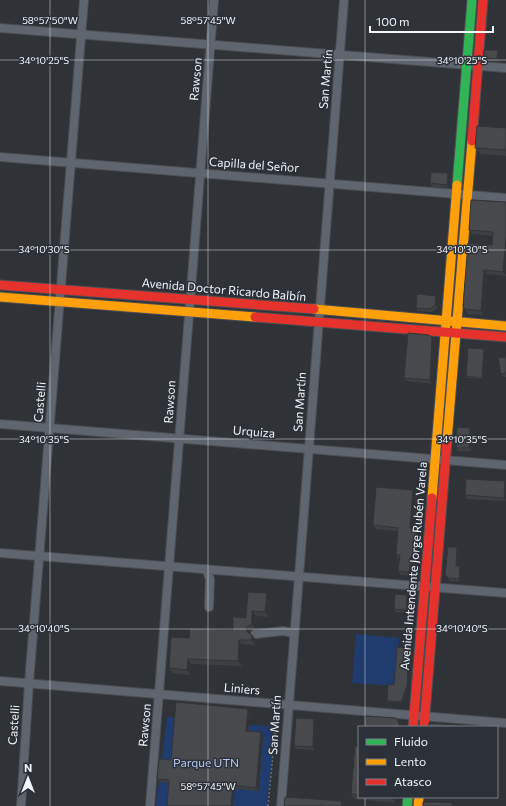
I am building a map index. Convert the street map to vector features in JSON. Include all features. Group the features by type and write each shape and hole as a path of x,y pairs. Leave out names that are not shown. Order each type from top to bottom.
{"main road":[{"name":"Avenida Intendente Jorge Rubén Varela","path":"414,726 472,0"},
{"name":"Avenida Intendente Jorge Rubén Varela","path":"424,726 483,0"},
{"name":"Avenida Doctor Ricardo Balbín","path":"0,285 190,299 506,326"},
{"name":"Avenida Doctor Ricardo Balbín","path":"0,297 506,337"}],"street":[{"name":"Castelli","path":"21,806 29,683 84,0"},
{"name":"Rawson","path":"150,806 214,0"},
{"name":"San Martín","path":"281,806 344,0"},
{"path":"0,28 506,68"},
{"name":"Capilla del Señor","path":"0,157 506,198"},
{"name":"Urquiza","path":"0,424 506,465"},
{"path":"0,553 506,593"},
{"path":"206,570 210,579 209,607"},
{"path":"255,634 283,631 294,633"},
{"name":"Liniers","path":"0,681 159,693 288,706 506,722"}],"path":[{"path":"268,806 277,711"}],"green space":[{"path":"356,634 399,638 396,686 352,683"},
{"name":"Parque UTN","path":"167,717 275,727 267,806 156,806"}],"building":[{"path":"484,50 498,50 497,59 483,58"},
{"path":"477,126 506,128 506,150 475,148"},
{"path":"431,172 448,173 447,185 430,183"},
{"path":"471,200 506,202 506,238 503,272 484,270 481,311 465,309 463,306 468,243 492,245 493,232 469,230"},
{"path":"417,294 436,296 435,305 430,309 416,308"},
{"path":"408,333 429,335 432,338 430,380 404,378"},
{"path":"468,348 484,349 482,378 466,376"},
{"path":"506,357 506,373 501,374 498,358"},
{"path":"457,427 470,428 469,448 456,448"},
{"path":"466,479 505,481 504,498 465,495"},
{"path":"376,487 413,490 410,528 416,529 415,556 411,556 409,572 398,571 400,555 396,555 398,528 373,525"},
{"path":"448,547 457,547 456,566 460,566 459,579 448,578 445,574"},
{"path":"248,592 267,593 265,612 252,611 252,624 247,627 247,632 252,635 252,640 239,640 238,661 188,659 187,670 169,668 171,637 189,638 190,628 233,630 233,617 246,618"},
{"path":"395,594 407,595 406,610 394,609"},
{"path":"397,647 409,648 407,686 401,702 387,701 388,684 394,685"},
{"name":"Parque UTN","path":"176,702 248,709 246,731 261,732 256,788 233,785 231,806 167,806 169,780 157,779 159,759 171,760"},
{"path":"365,716 396,718 399,723 399,726 364,726"},
{"path":"296,718 314,719 313,747 294,746"},
{"path":"429,723 458,725 458,726 429,726"},
{"path":"355,746 358,747 358,795 351,794"},
{"path":"285,797 342,801 341,806 284,806"},
{"path":"423,802 452,803 452,806 423,806"}],"traffic: fast":[{"path":"457,185 472,0"},
{"path":"407,806 408,798"}],"traffic: slow":[{"path":"447,441 472,141"},
{"path":"432,498 457,185"},
{"path":"0,297 255,317"},
{"path":"314,309 506,326"},
{"path":"418,806 419,798"}],"traffic: jam":[{"path":"472,141 483,0"},
{"path":"0,285 314,309"},
{"path":"255,317 506,337"},
{"path":"424,726 447,441"},
{"path":"413,726 432,498"}]}
